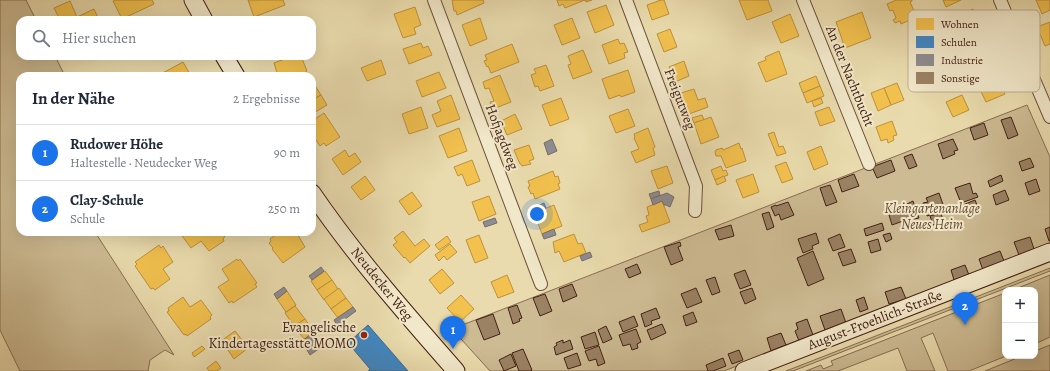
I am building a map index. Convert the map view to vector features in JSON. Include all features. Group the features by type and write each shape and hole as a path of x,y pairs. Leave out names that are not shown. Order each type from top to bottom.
{"street":[{"path":"193,0 202,16"},
{"name":"Hofjagdweg","path":"434,0 541,284"},
{"name":"Freigutweg","path":"626,0 696,186 695,211"},
{"name":"An der Nachtbucht","path":"802,0 869,164"},
{"path":"1000,0 1004,10"},
{"path":"226,60 234,72"},
{"path":"1039,92 1050,117"},
{"name":"Neudecker Weg","path":"316,199 383,286 456,371"},
{"name":"August-Froehlich-Straße","path":"744,371 1050,252"}],"green space":[{"path":"0,0 26,0 34,16 16,16 16,60 57,60 63,72 16,72 16,236 98,236 174,355 165,350 150,360 148,371 20,371 0,330"},
{"name":"Kleingartenanlage Neues Heim","path":"1027,105 1050,157 1050,244 724,371 490,371 452,329"},
{"path":"1050,268 1050,271 1009,287 1002,287 1002,290 793,371 786,371"},
{"path":"1050,275 1050,337 1038,343 1038,287 1020,287"},
{"path":"1002,294 1002,358 969,371 948,371 933,333 921,338 935,371 907,371 898,348 838,371 806,371 821,365 823,369 833,365 831,361"},
{"path":"1050,345 1050,371 985,371 1015,359 1038,359 1038,350"}],"building: Wohnen":[{"path":"152,0 154,4 128,16 120,16 113,1"},
{"path":"248,0 283,0 285,5 254,16"},
{"path":"452,0 483,0 484,3 457,15 456,11 454,11"},
{"path":"557,0 585,0 565,8 563,4 559,6"},
{"path":"664,0 669,14 652,20 647,5"},
{"path":"739,0 768,0 772,11 747,20"},
{"path":"896,0 912,0 910,2 914,10 908,10 908,21 901,24 900,21 895,23 893,20 896,18 893,10 890,11 887,4"},
{"path":"943,0 961,0 946,7"},
{"path":"1036,0 1050,0 1050,10 1042,14"},
{"path":"70,1 77,16 58,16 54,8"},
{"path":"606,5 614,25 595,33 587,12"},
{"path":"415,7 421,25 414,28 416,34 403,38 394,14"},
{"path":"94,9 97,16 79,16"},
{"path":"862,12 871,38 845,48 836,22"},
{"path":"790,14 799,36 781,43 772,22"},
{"path":"480,18 487,39 470,46 462,25"},
{"path":"572,18 580,38 562,45 554,25"},
{"path":"1050,22 1050,44 1045,46 1040,34 1040,26"},
{"path":"670,29 677,47 664,52 657,34"},
{"path":"618,39 620,44 624,43 628,52 624,53 625,58 609,64 602,45"},
{"path":"421,43 423,48 428,46 432,55 409,64 403,49"},
{"path":"512,44 519,62 491,73 484,61 487,60 485,55"},
{"path":"583,50 592,72 573,79 568,65 571,64 568,56"},
{"path":"779,51 787,74 766,82 758,63 766,60 765,57"},
{"path":"282,60 303,60 307,71 277,72 274,63"},
{"path":"381,60 386,74 367,81 361,68"},
{"path":"684,61 689,76 675,82 669,67"},
{"path":"183,62 189,72 165,72"},
{"path":"546,65 554,86 540,91 538,86 535,87 531,75 536,73 534,69"},
{"path":"628,70 635,92 609,99 602,79"},
{"path":"439,72 446,88 422,97 416,81"},
{"path":"500,75 511,102 493,109 490,102 494,101 489,88 485,89 483,82"},
{"path":"816,76 820,86 803,93 799,83"},
{"path":"897,83 904,100 891,105 884,88"},
{"path":"820,86 824,96 807,103 803,93"},
{"path":"316,87 321,95 316,98"},
{"path":"884,88 891,105 878,111 871,93"},
{"path":"694,89 698,100 705,98 708,107 689,114 681,93"},
{"path":"981,92 1004,92 1005,94 986,102"},
{"path":"321,95 327,105 316,112 316,98"},
{"path":"451,95 460,119 437,127 432,115 441,111 437,101"},
{"path":"962,95 969,110 953,117 946,102"},
{"path":"561,98 569,119 550,126 542,105"},
{"path":"821,98 823,103 814,107 812,101"},
{"path":"421,107 428,128 409,134 402,114"},
{"path":"829,107 835,121 820,126 815,112"},
{"path":"628,109 635,126 616,133 609,116"},
{"path":"324,113 340,137 326,146 324,143 320,146 316,140 316,118"},
{"path":"515,114 522,129 507,135 501,121"},
{"path":"702,115 704,120 694,123 692,118"},
{"path":"711,117 719,137 701,144 694,123"},
{"path":"892,121 897,135 893,136 894,140 888,143 887,139 881,141 876,127"},
{"path":"459,128 467,151 448,158 439,136"},
{"path":"648,128 655,147 653,148 655,155 636,163 631,152 639,149 634,138 634,134"},
{"path":"774,132 779,147 783,146 786,153 777,156 768,134"},
{"path":"739,143 746,161 726,168 721,156 716,156 716,150 722,148 723,150"},
{"path":"529,145 534,159 529,161 531,164 522,166 514,150"},
{"path":"821,146 828,164 814,170 807,152"},
{"path":"345,150 349,157 355,153 361,162 343,175 332,159"},
{"path":"472,160 480,181 467,186 462,174 458,176 454,167"},
{"path":"786,162 793,179 782,183 775,166"},
{"path":"667,166 673,183 658,189 651,171"},
{"path":"721,166 723,171 726,170 728,175 715,180 711,170"},
{"path":"553,171 555,177 558,176 560,183 558,184 560,189 535,199 533,193 531,194 528,187 530,186 528,181"},
{"path":"753,174 759,192 743,198 736,180"},
{"path":"365,176 375,190 361,200 351,187"},
{"path":"724,176 726,181 717,185 715,180"},
{"path":"412,192 422,206 409,215 399,201"},
{"path":"489,196 496,214 479,221 472,202"},
{"path":"662,201 670,222 642,232 639,225 648,222 646,216 649,215 647,207"},
{"path":"554,205 562,226 542,234 534,213"},
{"path":"403,231 415,246 424,239 430,246 410,263 393,245 397,242 394,238"},
{"path":"574,234 578,244 582,243 586,253 564,262 559,251 555,253 553,242"},
{"path":"479,235 488,258 475,263 466,240"},
{"path":"182,236 225,237 223,238 224,241 209,251 201,241 191,248"},
{"path":"274,236 298,236 305,247 283,263 272,249 273,248 269,243 271,241 270,239"},
{"path":"447,236 451,242 439,250 435,245"},
{"path":"450,244 457,252 447,260 444,256 439,261 435,255"},
{"path":"159,245 161,248 163,246 173,262 163,269 170,279 155,290 153,288 151,289 135,266 137,264 135,262"},
{"path":"237,259 238,261 240,259 257,283 255,284 257,287 233,303 232,301 229,303 218,287 229,280 222,269"},
{"path":"442,269 454,283 440,294 429,280"},
{"path":"325,271 332,280 317,290 311,281"},
{"path":"507,275 514,292 498,298 491,282"},
{"path":"332,280 338,289 324,300 317,290"},
{"path":"339,288 346,298 331,309 324,299"},
{"path":"287,291 296,305 286,312 277,299"},
{"path":"461,295 474,309 460,322 447,308"},
{"path":"183,297 190,307 201,300 212,315 210,317 211,319 187,336 186,334 184,335 167,312 169,311 168,308"},
{"path":"346,298 353,307 338,318 331,309"},
{"path":"295,306 305,319 294,326 285,313"},
{"path":"305,319 314,332 304,339 294,326"},
{"path":"235,331 242,340 228,350 221,341"},
{"path":"242,340 248,348 234,359 228,350"},
{"path":"202,346 205,349 194,357 192,353"},
{"path":"216,361 221,368 217,371 209,371 207,368"}],"building: Schulen":[{"path":"368,325 408,371 368,371 370,369 348,343"}],"building: Industrie":[{"path":"552,139 557,151 548,155 544,143"},
{"path":"659,191 660,195 651,199 649,194"},
{"path":"667,193 674,197 670,207 664,205 662,201 653,205 651,199"},
{"path":"544,203 546,208 534,213 532,208"},
{"path":"495,218 497,223 485,227 483,222"},
{"path":"554,229 556,235 544,239 542,234"},
{"path":"590,252 592,257 582,261 580,256"},
{"path":"321,267 324,271 312,280 309,276"},
{"path":"284,287 287,291 277,299 274,294"},
{"path":"353,307 356,311 337,325 334,320"},
{"path":"310,335 313,339 304,346 301,342"},
{"path":"313,339 317,344 307,350 304,346"},
{"path":"317,344 320,348 310,355 307,350"}],"building: Sonstige":[{"path":"1011,117 1018,135 1008,139 1001,120"},
{"path":"984,123 988,135 974,140 970,128"},
{"path":"953,139 958,150 954,151 955,154 943,159 938,144"},
{"path":"912,154 917,166 909,169 904,157"},
{"path":"1030,158 1034,167 1022,171 1019,162"},
{"path":"891,160 895,171 877,178 872,167"},
{"path":"854,174 859,186 842,192 838,180"},
{"path":"1001,175 1003,181 990,187 988,181"},
{"path":"1036,179 1040,191 1029,195 1025,183"},
{"path":"970,183 973,194 976,193 978,197 961,203 955,188"},
{"path":"830,185 837,202 826,206 820,188"},
{"path":"1005,190 1009,200 996,205 993,195"},
{"path":"939,193 945,210 927,216 923,203 928,202 926,198"},
{"path":"975,200 979,210 967,215 963,205"},
{"path":"913,201 919,218 914,219 914,217 892,225 889,215 904,210 903,206"},
{"path":"788,202 794,215 781,220 779,214 775,216 771,207"},
{"path":"769,212 774,227 767,230 762,214"},
{"path":"941,213 943,221 933,225 930,216"},
{"path":"882,223 884,230 866,236 864,229"},
{"path":"731,225 734,236 719,240 715,230"},
{"path":"1050,227 1050,241 1049,241 1045,229"},
{"path":"816,233 819,243 812,246 813,249 803,253 798,239"},
{"path":"890,233 892,239 886,242 883,235"},
{"path":"840,234 845,247 833,251 828,239"},
{"path":"1030,237 1034,249 1019,255 1014,242"},
{"path":"878,239 881,250 871,253 868,242"},
{"path":"680,242 681,246 678,247 683,260 671,265 664,247"},
{"path":"851,249 856,262 843,266 838,253"},
{"path":"813,251 824,279 808,286 797,258"},
{"path":"1000,251 1004,261 983,270 979,259"},
{"path":"637,264 641,273 629,278 625,269"},
{"path":"965,265 969,275 954,280 951,270"},
{"path":"745,270 751,285 740,289 734,274"},
{"path":"715,277 720,292 712,295 706,280"},
{"path":"572,284 577,296 563,302 559,289"},
{"path":"901,287 906,299 889,304 885,292"},
{"path":"696,288 702,302 687,308 681,294"},
{"path":"752,288 756,299 745,304 740,292"},
{"path":"545,294 552,311 540,316 533,298"},
{"path":"864,297 868,309 860,312 856,300"},
{"path":"517,305 522,318 519,319 520,321 513,324 508,308"},
{"path":"656,308 660,318 651,321 652,324 645,327 641,314"},
{"path":"841,309 846,323 825,330 820,316"},
{"path":"693,312 697,322 686,326 683,316"},
{"path":"493,314 500,334 484,340 476,320"},
{"path":"634,316 638,326 623,332 619,322"},
{"path":"807,319 813,335 799,341 795,331 798,329 796,323"},
{"path":"662,324 666,333 651,340 647,330"},
{"path":"606,326 612,339 603,343 598,330"},
{"path":"636,329 641,342 637,344 638,348 632,350 630,344 623,346 619,335"},
{"path":"595,332 599,345 585,349 581,337"},
{"path":"781,333 786,345 771,351 767,338"},
{"path":"563,340 563,343 570,340 573,349 556,355 554,347 557,345 556,343"},
{"path":"599,346 605,363 598,366 596,359 589,361 585,351"},
{"path":"523,349 532,370 530,371 519,371 512,353"},
{"path":"739,350 743,360 732,364 728,354"},
{"path":"577,353 581,365 568,369 564,358"},
{"path":"511,354 516,366 504,371 499,360"},
{"path":"723,358 726,366 713,371 708,371 706,365"}],"place":[{"name":"Clay-Schule","path":"965,325"},
{"name":"Evangelische Kindertagesstätte MOMO","path":"364,335"},
{"name":"Rudower Höhe","path":"453,349"}]}
